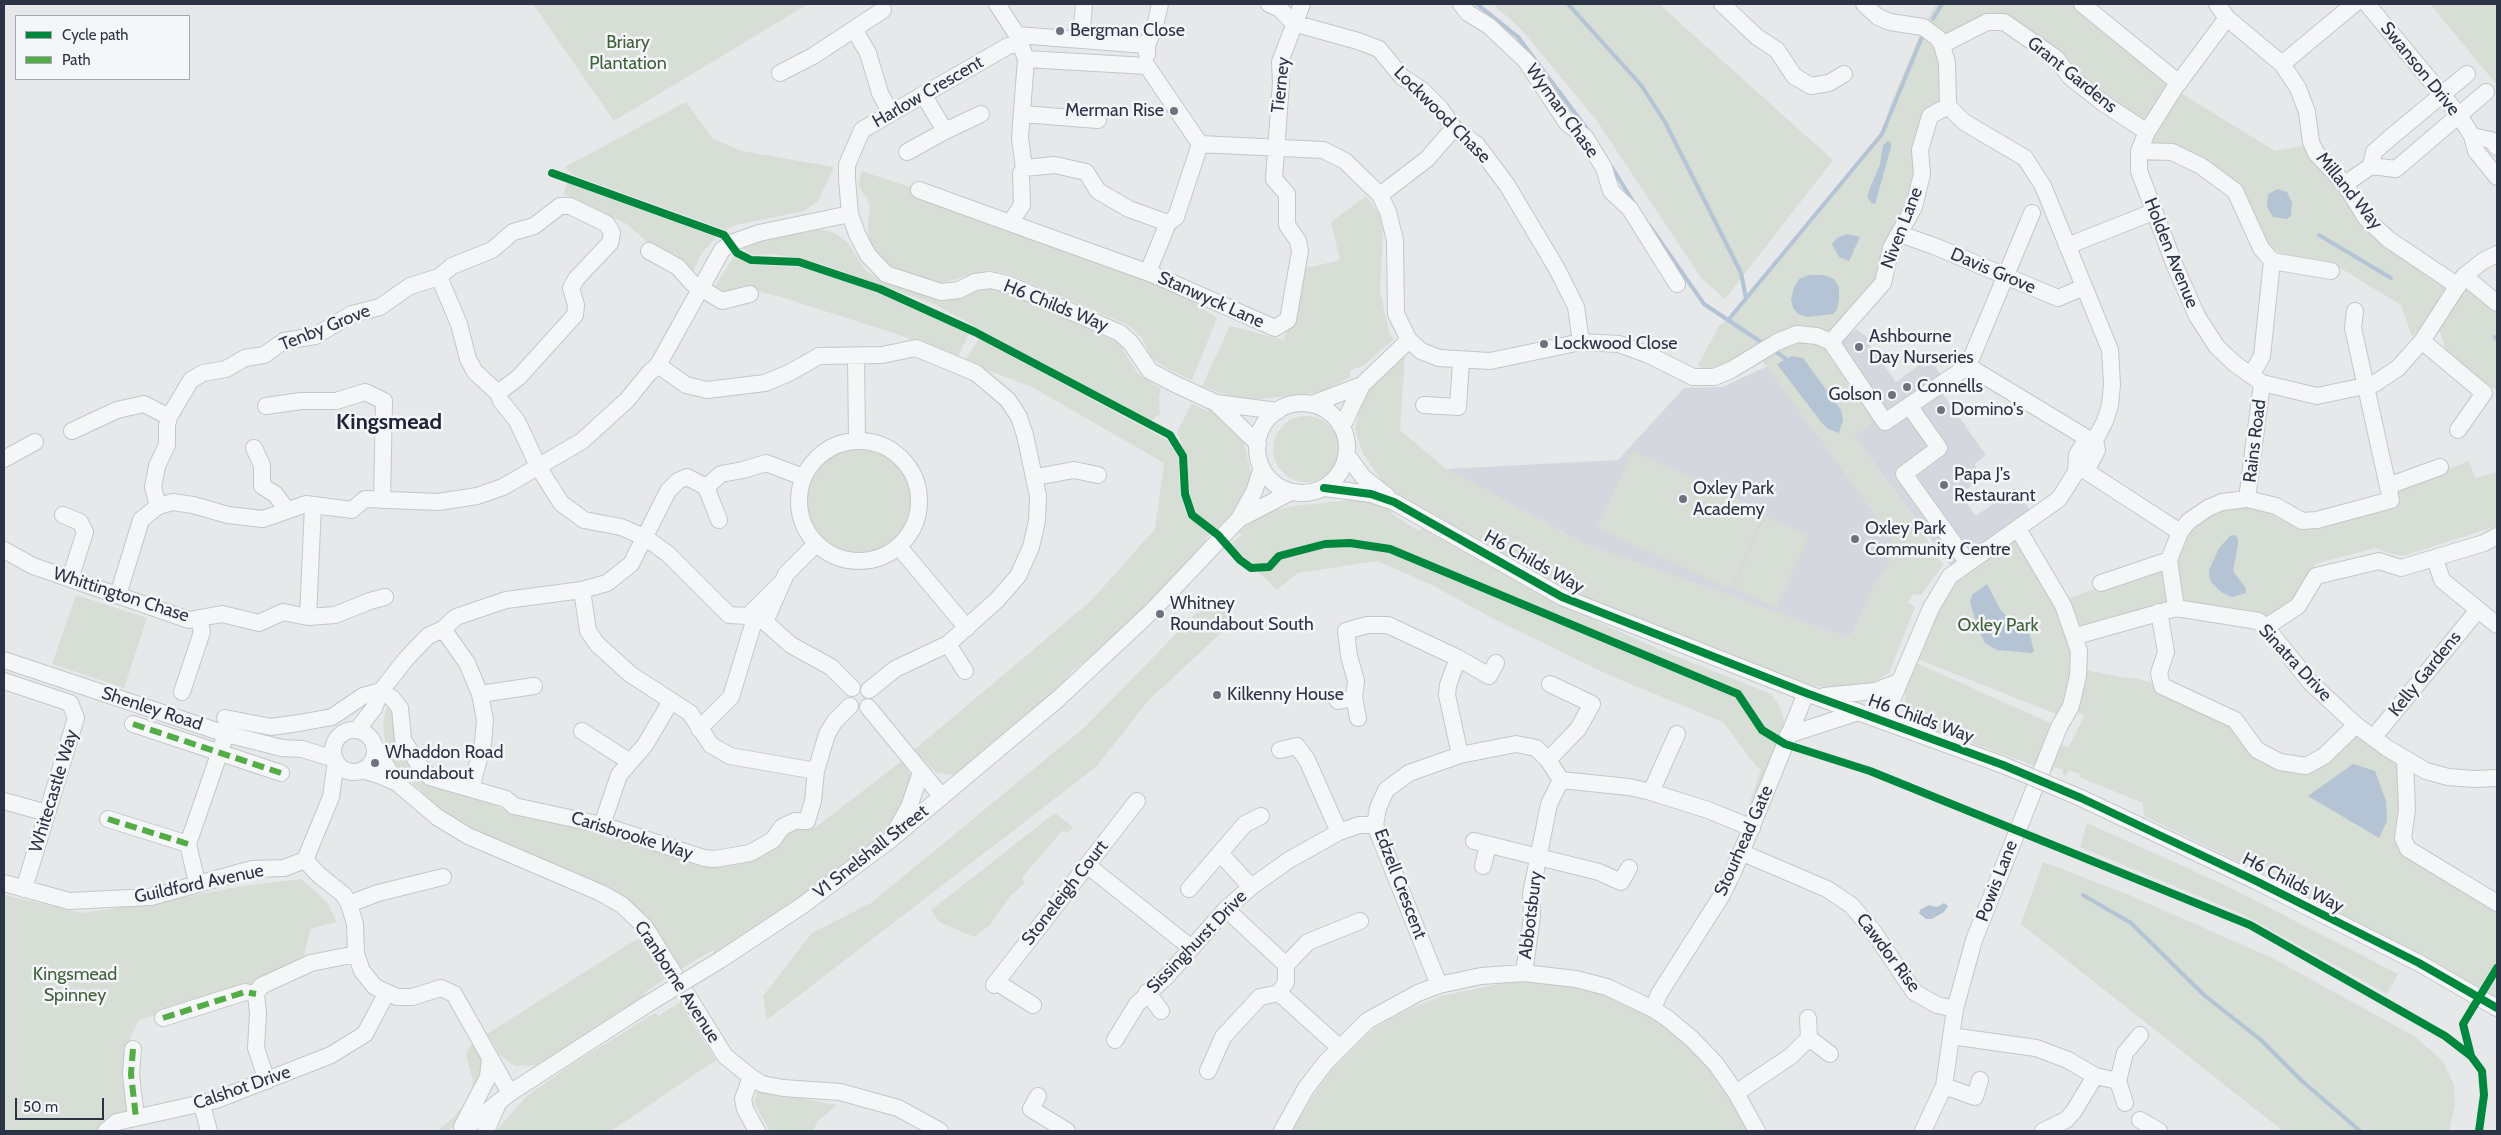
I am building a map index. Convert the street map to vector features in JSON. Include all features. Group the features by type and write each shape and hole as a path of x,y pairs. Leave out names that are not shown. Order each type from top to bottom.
{"street":[{"path":"997,4 1020,46 1022,114 1020,138 1024,168 1021,173 1022,205 1010,223"},
{"path":"1081,39 1084,4"},
{"path":"1160,4 1155,26 1147,45 1148,66 1200,144"},
{"name":"Lockwood Chase","path":"1269,4 1280,9 1293,23 1358,41 1379,49 1402,77 1422,90 1440,108 1454,128 1477,145 1507,185 1534,228 1576,307 1581,342"},
{"path":"1293,23 1302,4"},
{"name":"Wyman Chase","path":"1460,4 1468,13 1489,26 1526,61 1566,123 1585,137 1604,168 1612,191 1630,209 1677,284"},
{"path":"1722,4 1757,37 1777,50 1794,76 1811,86 1829,83 1844,74"},
{"path":"1864,4 1878,17 1890,22 1923,27 1942,45 1947,63 1948,106 1964,122 2025,158 2043,186 2110,350 2112,376 2110,405 2105,421 2091,439"},
{"path":"2082,4 2179,83"},
{"name":"Milland Way","path":"2217,4 2227,18 2282,64 2298,88 2307,112 2311,142 2316,154 2344,184 2366,218 2388,239 2497,303"},
{"path":"2282,64 2354,4"},
{"name":"Swanson Drive","path":"2367,4 2441,96 2459,115 2472,136 2476,152 2497,176"},
{"path":"780,73 814,56 884,10"},
{"name":"Holden Avenue","path":"2227,18 2179,83 2147,132 2139,151 2139,171 2153,212 2197,316 2218,347 2235,364 2257,378 2317,396 2374,384 2398,368 2422,341 2461,281 2483,261 2497,254"},
{"name":"Grant Gardens","path":"1942,45 1987,22 2004,22 2056,58 2070,77 2103,103 2147,132"},
{"name":"Tierney","path":"1274,148 1281,82 1280,62 1293,23"},
{"path":"854,29 868,53 880,93 890,112"},
{"name":"Harlow Crescent","path":"850,214 847,165 858,134 890,112 1008,46 1081,39 1147,45"},
{"name":"Harlow Crescent","path":"1020,46 1148,66"},
{"path":"2371,166 2374,152 2467,74"},
{"path":"2344,184 2371,166 2396,169 2486,92"},
{"path":"923,94 945,132"},
{"name":"Niven Lane","path":"1831,342 1883,283 1891,248 1914,207 1922,174 1920,150 1930,116 1948,106"},
{"path":"906,152 981,114"},
{"path":"1022,114 1098,120"},
{"path":"1380,195 1427,159 1454,128"},
{"path":"2472,136 2491,140 2497,147"},
{"path":"1200,144 1323,150 1345,161 1380,195 1388,212 1395,240 1396,314 1409,340 1421,351 1439,358 1461,361 1490,361 1581,342 1619,344 1649,355 1692,376 1714,377 1731,370 1777,342 1797,334 1817,336 1831,342 1885,422 1910,407 1968,366 2032,213"},
{"path":"1148,272 1168,223 1176,216 1200,144"},
{"name":"Stanwyck Lane","path":"919,190 1148,272 1275,328 1288,320 1300,250 1298,241 1286,225 1287,194 1274,179 1274,148"},
{"path":"2139,151 2172,152 2201,166 2235,191 2261,248 2272,262 2331,271"},
{"path":"1024,168 1055,165 1086,172 1098,191 1129,209 1168,223"},
{"name":"Tenby Grove","path":"158,506 153,486 157,466 166,445 169,417 191,380 204,373 226,368 245,358 264,355 284,342 315,336 352,314 380,307 410,286 439,277 452,266 492,250 512,232 534,226 560,206 570,206 607,224 612,233 610,243 576,279 571,288 576,305 575,314 519,378 498,393"},
{"path":"2067,246 2153,212"},
{"path":"118,596 141,520 158,506 173,502 245,518 263,519 306,504 352,510 365,499 438,502 477,496 503,487 539,468 582,441 627,400 648,373 658,365 722,250 731,243 759,233 850,214"},
{"name":"H6 Childs Way","path":"850,214 857,234 868,255 886,274 941,292 959,290 975,282 990,280 1008,284 1120,333 1131,343 1150,371 1213,402 1278,411"},
{"name":"Davis Grove","path":"1900,234 2058,298 2084,287"},
{"path":"649,251 678,267 692,283 722,301 750,294"},
{"name":"Rains Road","path":"2247,499 2257,378 2262,356 2272,262"},
{"path":"439,277 459,324 471,366 498,393 501,401 517,420 539,468 561,503 584,520 621,527 646,538 668,554 729,615 756,618 791,645 831,667 852,688"},
{"path":"2176,608 2169,560 2180,532 2189,521 2208,508 2222,502 2247,499 2276,506 2302,521 2317,520 2391,500 2352,328 2355,311"},
{"path":"1342,427 1362,385 1409,340"},
{"path":"2422,341 2484,393 2458,430"},
{"path":"658,365 686,385 707,390 765,383 789,373 819,356 882,356 916,348 976,373 1008,400 1019,417 1036,477 1038,521 1031,548 1018,576 968,628 948,644 895,670 857,710 850,706 847,698 852,688"},
{"path":"856,356 857,440"},
{"path":"1424,405 1458,407 1461,361"},
{"path":"1883,721 1936,600 1950,576 2060,499 2097,450 2091,439 1968,366"},
{"path":"1312,404 1324,409 1342,427 1347,455 1343,468 1335,480 1324,488 1302,494 1279,487 1269,479 1262,468 1258,444 1261,431 1268,420 1278,411 1294,404 1312,404 1362,385"},
{"path":"266,406 301,401 336,401 365,392 384,401 382,500"},
{"name":"H6 Childs Way","path":"1213,402 1258,444"},
{"path":"72,430 117,410 144,404 169,417"},
{"path":"1910,407 1939,448 1904,474 1968,563"},
{"path":"857,440 874,442 890,448 903,459 914,475 920,494 918,514 911,532 899,547 883,557 866,561 848,561 830,555 816,544 805,529 800,512 799,495 803,477 812,462 825,451 840,443 857,440"},
{"path":"4,459 35,442"},
{"path":"254,448 262,465 262,486 275,494 287,510"},
{"name":"H6 Childs Way","path":"1347,455 1363,477 1394,502"},
{"path":"706,487 721,474 766,463 803,477"},
{"path":"2388,486 2440,467"},
{"name":"V1 Snelshall Street","path":"461,1131 505,1097 803,905 890,840 942,797 1058,698 1153,610 1238,519 1254,492 1262,468"},
{"path":"1036,477 1074,470 1100,476"},
{"path":"2081,471 2180,532"},
{"path":"357,730 374,708 381,691 428,636 443,630 456,617 482,606 531,595 582,590 606,583 631,564 646,538 668,491 678,481 687,477 706,487 719,520"},
{"name":"H6 Childs Way","path":"1324,488 1371,494 1394,502 1429,520 1562,597 1811,695 2003,765 2081,798 2256,880 2419,963 2497,1008"},
{"name":"V1 Snelshall Street","path":"1238,519 1291,492"},
{"path":"308,617 313,506"},
{"path":"63,515 80,522 85,532 70,579"},
{"name":"Powis Lane","path":"1923,1131 1944,1086 1955,1009 1974,940 2059,726 2071,706 2078,676 2080,651 2076,636 2061,600 2018,529"},
{"path":"2266,627 2298,606 2316,576 2379,562 2401,568 2484,543 2497,536"},
{"path":"699,729 731,697 756,618 781,584 786,574 816,544"},
{"path":"899,547 968,628"},
{"name":"Whittington Chase","path":"4,550 33,566 189,620 222,614 259,623 283,612 308,617 335,615 370,600 385,597"},
{"path":"2435,559 2442,580 2497,625"},
{"path":"2101,583 2169,560"},
{"path":"582,590 588,631 597,644 630,674 690,713 711,745 730,756 816,771"},
{"name":"Sinatra Drive","path":"2076,636 2176,608 2214,616 2243,617 2258,621 2266,627 2310,682 2356,725 2373,738 2426,771 2448,777 2497,778"},
{"name":"Kelly Gardens","path":"2373,738 2478,610"},
{"path":"2158,612 2166,652 2159,673 2162,686 2235,720 2257,750 2280,762 2306,766 2324,756 2356,725"},
{"path":"182,692 202,632 200,619"},
{"path":"1358,718 1346,700 1356,681 1349,656 1346,631 1367,625 1388,625 1458,658 1489,676 1496,663"},
{"path":"443,630 468,663 480,694 485,720 483,743 471,788"},
{"path":"948,644 966,671"},
{"path":"1458,658 1448,685 1447,695 1460,755"},
{"name":"Shenley Road","path":"4,660 225,726 282,748 302,749 336,760"},
{"name":"Whitecastle Way","path":"4,681 70,703 76,718 24,889"},
{"path":"1811,695 1875,692 1900,682"},
{"path":"1548,760 1578,729 1592,704 1550,684"},
{"path":"480,694 534,686"},
{"path":"852,688 862,686 868,698 921,772 942,797"},
{"path":"197,884 188,844 220,753 225,726 271,726 332,717 362,696 381,691"},
{"name":"Carisbrooke Way","path":"381,691 392,698 400,708 403,740 420,766 430,777 506,799 514,806 602,825 704,858 715,859 750,853 773,840 782,826 807,821 813,801 816,771 827,734 835,721 850,706"},
{"name":"Stourhead Gate","path":"1653,1009 1659,994 1722,895 1742,853 1788,735 1811,695"},
{"path":"602,825 619,775 646,745 671,701"},
{"path":"331,797 357,771 374,759 374,708"},
{"path":"1788,735 1859,712"},
{"path":"133,724 281,773"},
{"path":"374,744 363,732 357,730 347,731 336,741 334,746 336,760 331,797 305,860 319,875 344,895 349,904 355,924 356,954 362,971 375,987 386,994 397,997 412,996 441,988 454,994 490,1057 505,1097 486,1131"},
{"path":"582,731 630,762"},
{"path":"1651,792 1677,734"},
{"name":"Shenley Road","path":"302,749 336,741"},
{"name":"Cranborne Avenue","path":"374,744 397,783"},
{"name":"Edzell Crescent","path":"1439,985 1375,825 1378,808 1386,790 1408,773 1460,755 1516,744 1536,748 1548,760 1562,780"},
{"path":"1280,750 1297,746 1307,760 1339,832"},
{"path":"2405,759 2407,810 2403,838 2408,849 2497,903"},
{"path":"336,760 343,768 357,771"},
{"name":"Cranborne Avenue","path":"357,771 380,774 397,783 437,817 468,836 622,905 644,927 725,1056 751,1078 762,1084 783,1088 840,1092 898,1108 940,1131"},
{"path":"890,840 909,806 921,772"},
{"path":"1562,780 1629,787 1651,792 1708,810 1752,828"},
{"name":"Abbotsbury","path":"1524,973 1532,916 1531,894 1549,804 1562,780"},
{"path":"4,801 47,812"},
{"name":"Stoneleigh Court","path":"1033,1004 995,983 1137,801"},
{"path":"1189,889 1244,824 1261,816"},
{"path":"108,819 188,844"},
{"name":"Sissinghurst Drive","path":"1115,1040 1137,1004 1147,992 1166,977 1190,947 1251,886 1289,860 1339,832 1359,825 1375,825"},
{"name":"Abbotsbury","path":"1482,866 1481,843 1599,872 1618,888 1629,868"},
{"name":"Cawdor Rise","path":"1742,853 1827,890 1851,905 1872,931 1914,992 1936,1005 1955,1009"},
{"path":"1220,854 1251,886"},
{"name":"Guildford Avenue","path":"4,883 69,901 151,897 252,869 284,868 305,860"},
{"path":"1087,865 1190,947"},
{"path":"349,904 378,893 443,877"},
{"path":"1226,909 1286,965"},
{"path":"1280,993 1286,982 1286,965 1308,942 1360,921"},
{"path":"268,1081 256,1048 258,1014 256,994 261,986 311,963 356,954"},
{"path":"1282,1131 1306,1088 1339,1047 1367,1022 1393,1005 1422,990 1439,985 1481,976 1524,973 1576,979 1607,988 1653,1009 1692,1039 1716,1064 1736,1093 1757,1131"},
{"path":"163,1018 246,992 256,994"},
{"path":"1147,992 1161,1011"},
{"path":"1280,993 1339,1047"},
{"path":"1208,1071 1223,1037 1260,997 1280,993"},
{"name":"Calshot Drive","path":"106,1131 118,1122 202,1104 268,1081 331,1055 365,1034 386,994"},
{"path":"1736,1093 1791,1056 1809,1038 1808,1018"},
{"path":"2125,1103 2118,1081 2125,1053 2140,1035"},
{"path":"1951,1036 2036,1048 2068,1060 2095,1076 2118,1081"},
{"path":"1809,1038 1830,1054"},
{"path":"133,1049 132,1074 136,1118"},
{"path":"461,1131 488,1077 490,1057"},
{"path":"2043,1131 2066,1120 2074,1111 2095,1076"},
{"path":"751,1078 743,1098 745,1109 757,1131"},
{"path":"1944,1086 1973,1103 1980,1080"},
{"path":"1038,1096 1031,1109 1067,1131"},
{"path":"202,1104 209,1131"},
{"path":"2140,1120 2159,1131"}],"shaded area":[{"path":"1856,329 1870,339 1868,342 1896,382 1929,358 1941,375 1935,380 1944,396 1986,455 1974,464 1983,478 1960,494 1976,516 2015,488 2032,513 1952,568 1853,435 1872,423 1823,354"},
{"name":"Oxley Park Academy","path":"1768,366 1891,536 1896,551 1872,590 1852,634 1846,637 1587,545 1446,469 1618,460 1684,388 1722,387"}],"green space":[{"name":"Briary Plantation","path":"533,4 808,4 614,121"},
{"path":"1493,4 1659,4 1833,160 1725,299 1702,279 1597,121 1522,30"},
{"path":"1936,4 2071,4 2174,89 2275,151 2302,146 2316,153 2366,218 2457,286 2464,276 2497,303 2497,390 2481,380 2446,350 2441,334 2431,319 2412,336 2401,305 2342,269 2292,259 2273,249 2261,236 2241,196 2151,144 2173,92 2145,121 2103,103 2004,22 1943,45 1948,106 1930,116 1922,174 1883,283 1831,342 1882,416 1853,435 1914,518 1943,565 1921,595 1913,594 1908,603 1915,607 1889,673 1866,686 1840,688 1803,685 1577,596 1500,552 1468,537 1386,486 1363,454 1355,429 1363,395 1405,353 1400,430 1446,469 1587,545 1846,637 1852,634 1872,590 1896,551 1891,536 1758,355 1714,377 1698,365 1719,326 1729,319 1882,134 1890,106 1923,27"},
{"path":"2430,4 2497,4 2497,85"},
{"path":"686,102 713,139 742,151 834,167 818,201 804,211 735,225 726,230 571,174 565,167"},
{"path":"861,171 1148,272 1217,318 1192,380 1166,368 1152,358 1142,338 1130,326 1007,273 988,270 942,283 925,280 886,264 875,251 869,237 870,209 868,200 859,187"},
{"path":"567,183 716,237 702,253 692,273 678,256 647,242 627,224 564,194"},
{"path":"1366,196 1379,214 1383,231 1380,292 1390,334 1394,339 1364,365 1350,371 1350,377 1322,392 1260,399 1232,397 1202,386 1230,326 1284,340 1298,270 1340,260 1331,222"},
{"path":"815,228 835,233 848,243 865,270 881,281 940,300 979,289 997,288 1119,343 1138,374 1161,389 1159,398 1160,414 1149,422 936,305 828,266 799,258 772,254 752,255 738,245"},
{"path":"735,255 752,265 800,267 853,284 878,293 969,334 957,358 903,336 781,297 752,290 725,292 715,286"},
{"path":"979,339 1167,440 1178,457 1180,493 1190,520 1196,511 1190,500 1187,456 1177,432 1191,405 1193,404 1207,411 1208,407 1218,414 1243,440 1251,473 1249,489 1229,522 1226,519 1205,539 1209,543 1119,635 1073,670 1049,700 964,773 952,775 937,773 914,750 1091,601 1155,529 1164,463 1032,387 964,361"},
{"path":"1306,416 1319,419 1329,426 1336,436 1339,449 1336,462 1329,472 1319,479 1306,482 1293,479 1283,472 1276,462 1273,449 1276,436 1283,426 1293,419"},
{"path":"860,448 880,452 897,464 909,481 913,501 909,521 897,538 880,550 860,554 840,550 823,538 811,521 807,501 811,481 823,464 840,452"},
{"path":"1633,451 1765,511 1731,589 1597,528"},
{"name":"Oxley Park","path":"2469,461 2475,478 2497,472 2497,526 2403,556 2375,548 2315,564 2299,597 2272,618 2176,608 2069,636 2071,667 2125,678 2135,678 2162,686 2235,720 2257,750 2306,766 2356,725 2405,759 2403,838 2497,903 2497,1001 2254,869 2144,816 2143,803 2079,777 2080,774 2069,770 2066,776 2062,774 2063,770 2054,767 2052,772 1919,724 1907,711 1904,689 1912,661 2059,727 2054,742 2069,747 2085,715 2062,707 2059,715 1915,658 1940,605 1958,577 2016,538 2055,604 2169,560 2189,521 2247,499 2302,521 2392,492"},
{"path":"1360,499 1392,510 1391,513 1419,531 1422,528 1556,603 1663,651 1771,694 1780,707 1784,721 1782,733 1753,816 1744,820 1761,769 1756,766 1723,722 1611,676 1492,618 1430,584 1377,561 1298,573 1277,590 1230,544 1242,535 1239,532 1264,513 1293,506"},
{"path":"1765,516 1809,536 1776,608 1733,588"},
{"path":"76,595 147,618 124,688 52,664"},
{"path":"1208,601 1236,619 1148,701 1096,767 767,1020 763,996 812,933 871,903 1086,726"},
{"path":"388,704 390,704 410,760 491,802 497,807 533,818 559,820 711,865 727,865 756,860 770,851 785,833 797,828 816,827 902,761 912,778 895,821 885,833 837,873 715,954 713,950 677,971 646,924 488,842 427,802 430,799 403,774 386,750 383,723"},
{"path":"1055,813 1073,827 1069,832 1062,831 1022,877 1025,883 1010,896 990,925 974,937 939,922 931,910"},
{"path":"2087,823 2229,887 2398,974 2387,994 2242,914 2080,847"},
{"path":"2043,862 2127,894 2272,958 2414,1036 2442,1060 2454,1084 2455,1106 2449,1131 2283,1131 2021,924"},
{"name":"Kingsmead Spinney","path":"301,879 326,901 337,922 312,928 309,933 303,962 225,995 139,1020 131,1035 128,1086 130,1111 108,1118 99,1131 4,1131 4,895 82,913 154,903 243,886"},
{"path":"640,939 666,978 644,993 646,998 540,1065 515,1066 501,1056 487,1034 632,942"},
{"path":"1515,981 1562,981 1614,999 1658,1020 1693,1048 1737,1102 1750,1131 1291,1131 1334,1067 1372,1030 1405,1011 1441,996"},
{"path":"682,1001 689,1018 716,1060 611,1131 496,1131 527,1096 568,1067 655,1013 658,1016"},
{"path":"478,1040 485,1070 458,1122 448,1131 438,1131 455,1116 471,1095 473,1081 466,1055 470,1046"},
{"path":"758,1090 837,1105 818,1121 813,1131 770,1131 754,1103"}],"water":[{"path":"1888,141 1891,143 1891,147 1875,204 1871,203 1867,196 1880,164 1883,145"},
{"path":"2278,189 2287,192 2292,203 2291,216 2287,219 2273,217 2267,207 2268,194"},
{"path":"1847,234 1860,237 1849,261 1839,257 1832,244 1837,238"},
{"path":"1809,275 1824,275 1834,279 1839,287 1837,310 1833,314 1807,317 1798,314 1793,308 1791,299 1794,288 1799,279"},
{"path":"1792,356 1803,358 1841,410 1843,420 1839,433 1828,429 1821,422 1777,364"},
{"path":"2235,535 2238,538 2238,545 2233,571 2245,587 2246,593 2232,597 2221,592 2211,582 2209,570 2219,548 2230,536"},
{"path":"1987,584 2000,609 2022,630 2029,632 2034,651 2032,653 1997,650 1985,643 1978,629 1970,602 1972,595"},
{"path":"2353,764 2375,771 2386,801 2387,821 2379,838 2308,796"},
{"path":"1944,903 1948,906 1944,912 1932,919 1926,919 1919,913 1920,910 1929,905 1937,907"}],"waterway":[{"path":"1477,4 1518,37 1590,133"},
{"path":"1568,4 1641,85 1665,122 1741,273 1746,298"},
{"path":"1933,19 1942,4"},
{"path":"1729,319 1882,134 1922,37"},
{"path":"1611,166 1634,203"},
{"path":"1649,225 1704,304 1764,344"},
{"path":"2319,235 2391,278"},
{"path":"1772,349 1786,359"},
{"path":"2083,895 2131,923 2204,995 2261,1040 2302,1081 2360,1131"}],"marked path":[{"path":"133,724 281,773"},
{"path":"108,819 188,844"},
{"path":"163,1018 245,992 256,994"},
{"path":"133,1049 131,1074 136,1118"}],"cycle path":[{"path":"552,173 724,235 737,253 751,260 799,262 880,289 975,332 1170,435 1183,456 1185,494 1192,515 1218,535 1240,560 1251,568 1269,567 1279,556 1325,544 1350,543 1390,549 1738,694 1762,730 1785,744 1870,771 2250,925 2445,1036 2471,1056 2482,1071 2484,1095 2479,1131"},
{"path":"1324,488 1371,494 1394,502 1562,597 1806,693 2003,765 2081,798 2256,881 2419,963 2497,1008"},
{"path":"2471,1056 2463,1024 2497,968"}],"place":[{"name":"Bergman Close","path":"1060,31"},
{"name":"Merman Rise","path":"1174,111"},
{"name":"Lockwood Close","path":"1544,344"},
{"name":"Ashbourne Day Nurseries","path":"1859,347"},
{"name":"Connells","path":"1907,387"},
{"name":"Golson","path":"1892,395"},
{"name":"Domino's","path":"1941,410"},
{"name":"Papa J's Restaurant","path":"1944,485"},
{"name":"Oxley Park Academy","path":"1683,499"},
{"name":"Oxley Park Community Centre","path":"1855,539"},
{"name":"Whitney Roundabout South","path":"1160,614"},
{"name":"Kilkenny House","path":"1217,695"},
{"name":"Whaddon Road roundabout","path":"375,763"}],"district":[{"name":"Kingsmead","path":"389,423"}]}
